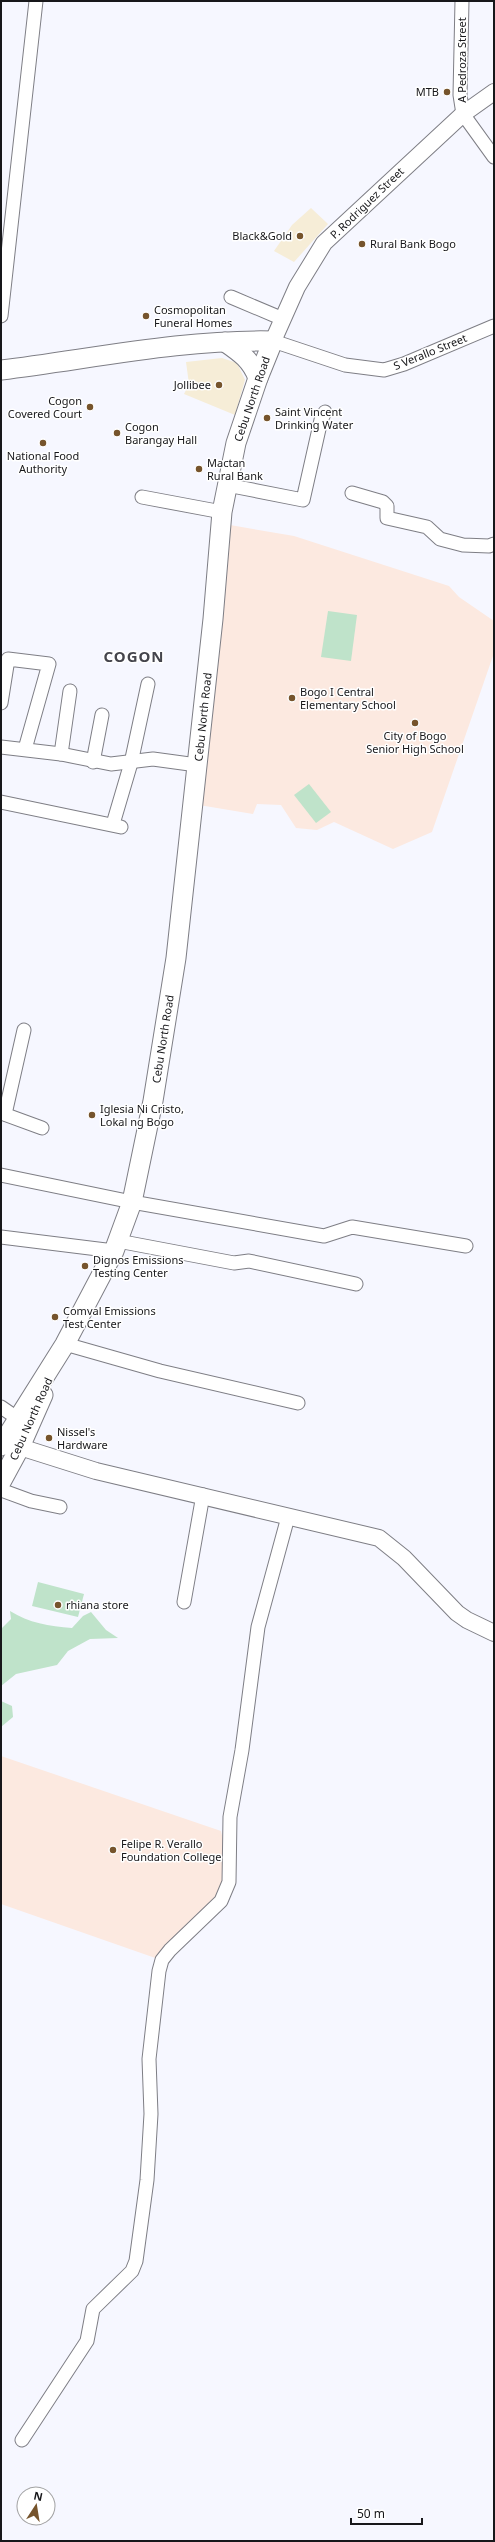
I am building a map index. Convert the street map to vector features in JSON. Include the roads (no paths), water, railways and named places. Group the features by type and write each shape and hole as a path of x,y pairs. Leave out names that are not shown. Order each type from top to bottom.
{"highway":[{"name":"Cebu North Road","path":"1,370 225,342 273,341 258,378 236,443 222,512 213,619 176,958 154,1101 132,1202 116,1246 62,1349 9,1444"},
{"path":"225,342 247,358 254,366 258,378"},
{"name":"Cebu North Road","path":"4,1469 9,1444 17,1418 62,1349"}],"main road":[{"name":"P. Rodriguez Street","path":"273,341 297,287 324,243 463,114 494,92"},
{"path":"9,1444 96,1471 203,1495 379,1538 404,1558 457,1613 467,1620 494,1633"}],"street":[{"path":"1,316 36,1"},
{"name":"A Pedroza Street","path":"462,1 460,95 463,114 494,157"},
{"path":"231,297 283,319"},
{"name":"S Verallo Street","path":"273,341 344,365 384,370 404,364 494,326"},
{"path":"227,485 303,500 321,420 325,412"},
{"path":"352,492 383,502 387,506 387,518 427,527 440,539 464,545 489,546 494,544"},
{"path":"142,497 222,512"},
{"path":"1,703 8,659 49,664 25,749"},
{"path":"1,802 117,826 132,763 148,684"},
{"path":"61,754 70,691"},
{"path":"92,762 102,715"},
{"path":"1,747 61,754 92,762 132,763 153,759 197,765"},
{"path":"24,1030 3,1113 42,1128"},
{"path":"1,1175 132,1202 324,1236 352,1227 466,1246"},
{"path":"1,1237 116,1246 234,1263 250,1261 356,1284"},
{"path":"62,1349 298,1403"},
{"path":"1,1407 17,1418"},
{"path":"1,1490 60,1507"},
{"path":"184,1602 203,1495"},
{"path":"22,2440 87,2341 93,2309 132,2271 136,2261 147,2180 151,2114 149,2059 159,1971 162,1960 170,1950 222,1901 229,1882 230,1817 242,1750 258,1626 288,1517"}],"place":[{"name":"MTB","path":"447,92"},
{"name":"Black&Gold","path":"300,236"},
{"name":"Rural Bank Bogo","path":"362,244"},
{"name":"Cosmopolitan Funeral Homes","path":"146,316"},
{"name":"Jollibee","path":"219,385"},
{"name":"Cogon Covered Court","path":"90,407"},
{"name":"Saint Vincent Drinking Water","path":"267,418"},
{"name":"Cogon Barangay Hall","path":"117,433"},
{"name":"National Food Authority","path":"43,443"},
{"name":"Mactan Rural Bank","path":"199,469"},
{"name":"Bogo I Central Elementary School","path":"292,698"},
{"name":"City of Bogo Senior High School","path":"415,723"},
{"name":"Iglesia Ni Cristo, Lokal ng Bogo","path":"92,1115"},
{"name":"Dignos Emissions Testing Center","path":"85,1266"},
{"name":"Comval Emissions Test Center","path":"55,1317"},
{"name":"Nissel's Hardware","path":"49,1438"},
{"name":"rhiana store","path":"58,1605"},
{"name":"Felipe R. Verallo Foundation College","path":"113,1850"}],"district":[{"name":"COGON","path":"134,657"}]}
